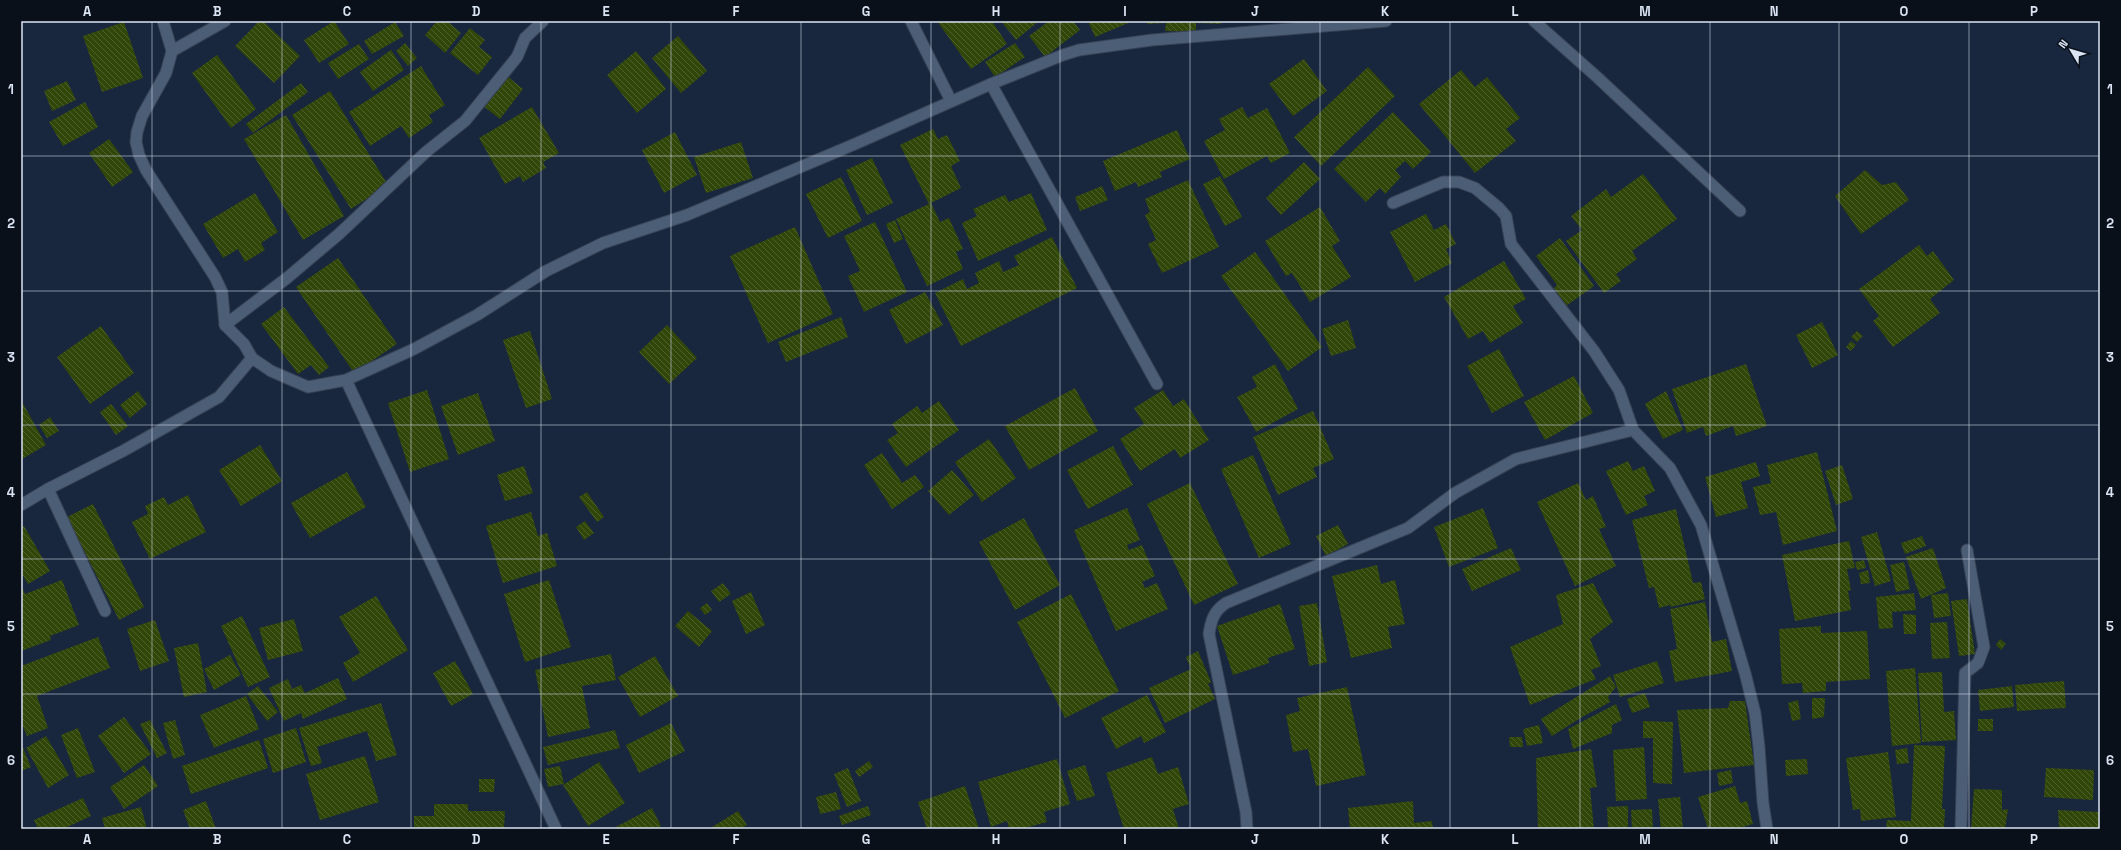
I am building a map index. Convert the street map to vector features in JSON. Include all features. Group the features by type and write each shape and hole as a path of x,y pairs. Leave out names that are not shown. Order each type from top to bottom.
{"street":[{"path":"163,21 172,51 166,73 142,116 137,132 136,142 139,155 146,170 220,287 222,292 225,325 244,344 252,358 271,371 308,387 346,380 414,349 470,319 546,271 603,243 693,212 855,144 1045,61 1079,50 1152,40 1386,21"},
{"path":"172,51 225,21"},
{"path":"225,325 287,278 322,249 426,152 465,121 517,57 525,38 543,21"},
{"path":"911,21 951,101"},
{"path":"1534,21 1597,77 1740,211"},
{"path":"990,84 1157,384"},
{"path":"1394,203 1443,182 1459,182 1475,188 1499,208 1506,216 1511,244 1594,351 1619,390 1633,430 1670,468 1700,525 1745,673 1755,713 1760,747 1763,803 1767,829"},
{"path":"21,504 219,397 252,358"},
{"path":"346,380 556,829"},
{"path":"1247,829 1246,812 1209,634 1211,621 1218,609 1226,604 1408,528 1455,493 1516,459 1633,430"},
{"path":"48,489 106,611"},
{"path":"1961,829 1965,673 1978,663 1984,647 1967,550"}],"building":[{"path":"259,21 263,21 300,56 274,83 235,46"},
{"path":"334,21 349,44 319,63 304,40"},
{"path":"437,21 447,21 461,33 445,53 425,35"},
{"path":"937,21 992,21 1007,44 971,69"},
{"path":"1001,21 1039,21 1016,40"},
{"path":"1049,21 1073,21 1080,30 1045,57 1029,36"},
{"path":"1088,21 1133,21 1095,37"},
{"path":"1147,21 1221,21 1221,24 1196,23 1196,32 1165,31 1166,23 1147,24"},
{"path":"124,22 143,78 102,92 83,36"},
{"path":"395,22 404,36 372,54 364,41"},
{"path":"470,28 485,40 479,47 492,57 478,75 450,53"},
{"path":"678,36 707,71 681,93 652,58"},
{"path":"405,43 417,58 408,66 396,51"},
{"path":"1015,43 1025,57 995,77 985,62"},
{"path":"359,44 369,59 338,79 328,63"},
{"path":"391,50 404,70 373,91 360,72"},
{"path":"636,51 666,89 637,113 607,75"},
{"path":"217,55 256,109 231,128 192,73"},
{"path":"1304,59 1327,91 1293,116 1269,84"},
{"path":"421,66 445,105 429,115 433,122 409,138 401,126 370,146 349,112"},
{"path":"1368,67 1395,96 1321,166 1294,137"},
{"path":"1461,70 1475,87 1487,77 1520,118 1506,129 1516,141 1475,173 1419,104"},
{"path":"507,76 523,89 500,119 483,106"},
{"path":"67,81 76,100 52,111 44,91"},
{"path":"301,83 308,92 253,133 246,124"},
{"path":"330,91 388,185 351,209 292,115"},
{"path":"85,102 98,127 63,146 49,122"},
{"path":"532,107 559,153 543,162 546,168 523,182 520,176 505,184 479,138"},
{"path":"1242,107 1248,118 1267,108 1290,153 1271,163 1267,156 1224,179 1204,141 1225,130 1219,119"},
{"path":"1393,112 1431,152 1413,169 1405,161 1395,170 1401,177 1385,194 1380,188 1366,202 1334,169"},
{"path":"286,115 344,216 303,240 244,139"},
{"path":"933,129 938,139 947,135 960,161 951,166 961,188 931,203 940,222 949,218 963,249 956,252 963,269 927,286 896,219 929,204 900,145"},
{"path":"1177,130 1190,159 1160,172 1162,177 1138,187 1136,182 1115,191 1103,161"},
{"path":"675,132 697,175 664,193 642,150"},
{"path":"109,139 133,172 112,187 89,153"},
{"path":"741,142 753,178 706,193 694,157"},
{"path":"872,158 893,203 867,215 846,170"},
{"path":"1304,162 1320,179 1281,215 1266,198"},
{"path":"1865,170 1882,185 1896,182 1909,200 1861,234 1835,196"},
{"path":"1643,174 1677,219 1632,251 1637,259 1616,274 1621,281 1604,293 1566,241 1582,230 1571,216 1606,189 1611,197"},
{"path":"1220,176 1242,217 1225,226 1203,184"},
{"path":"841,177 862,221 828,238 806,194"},
{"path":"1188,180 1219,247 1162,273 1148,244 1156,240 1145,215 1150,212 1145,199"},
{"path":"1102,186 1108,200 1080,211 1075,197"},
{"path":"255,193 278,232 261,243 265,250 245,262 238,249 223,258 203,224"},
{"path":"1031,193 1047,230 978,261 962,223 977,216 973,209 1005,195 1009,202"},
{"path":"1320,207 1340,241 1332,246 1351,277 1310,302 1292,273 1286,276 1265,241"},
{"path":"1426,214 1434,230 1446,224 1456,244 1446,249 1452,263 1415,282 1390,232"},
{"path":"895,220 903,239 894,243 886,224"},
{"path":"875,222 907,292 864,312 848,276 860,271 844,236"},
{"path":"795,227 833,314 768,343 730,256"},
{"path":"1052,237 1077,288 961,346 935,293 963,279 967,289 979,283 975,273 999,261 1003,272 1019,265 1014,256"},
{"path":"1560,238 1594,286 1566,306 1554,288 1557,285 1536,256"},
{"path":"1919,245 1927,256 1933,251 1954,280 1930,299 1940,313 1893,347 1873,321 1879,316 1859,289"},
{"path":"1255,252 1322,347 1288,371 1221,276"},
{"path":"338,258 397,344 354,373 296,287"},
{"path":"1504,261 1526,299 1513,306 1523,323 1490,343 1483,331 1468,339 1444,297"},
{"path":"925,292 943,325 906,344 889,310"},
{"path":"284,307 329,367 319,375 311,365 298,374 261,324"},
{"path":"841,317 848,337 786,362 778,342"},
{"path":"1348,320 1356,348 1331,356 1322,329"},
{"path":"1822,322 1838,355 1812,368 1796,335"},
{"path":"667,325 697,358 669,384 639,352"},
{"path":"101,326 134,373 90,404 57,357"},
{"path":"530,331 552,399 526,408 503,340"},
{"path":"1857,331 1863,336 1857,342 1851,337"},
{"path":"1851,341 1856,345 1851,351 1846,347"},
{"path":"1499,349 1524,396 1492,413 1467,366"},
{"path":"1275,364 1298,409 1256,432 1237,397 1257,387 1252,377"},
{"path":"1746,364 1767,426 1736,436 1733,426 1706,436 1703,427 1687,433 1672,389"},
{"path":"1574,376 1593,413 1545,440 1524,402"},
{"path":"1075,388 1098,431 1029,470 1005,426"},
{"path":"427,390 449,459 410,472 388,403"},
{"path":"1163,390 1173,406 1184,399 1209,440 1180,458 1175,449 1140,471 1120,439 1144,424 1134,408"},
{"path":"138,391 147,404 130,418 120,405"},
{"path":"1666,391 1683,430 1663,439 1645,404"},
{"path":"478,393 495,441 458,455 441,406"},
{"path":"21,400 46,445 22,459 21,457"},
{"path":"939,401 959,430 906,467 887,440 898,433 892,424 917,406 922,413"},
{"path":"111,404 128,426 116,435 100,412"},
{"path":"1313,411 1334,459 1313,468 1317,477 1278,495 1253,437"},
{"path":"50,417 59,431 47,438 39,425"},
{"path":"989,439 1016,478 982,502 955,462"},
{"path":"260,445 282,481 241,506 219,470"},
{"path":"1113,446 1133,485 1088,509 1067,470"},
{"path":"1817,452 1837,531 1783,545 1776,512 1760,515 1753,487 1771,483 1767,465"},
{"path":"882,453 902,483 915,475 924,487 892,509 864,465"},
{"path":"1253,455 1291,544 1259,558 1221,469"},
{"path":"1628,461 1633,471 1644,466 1655,491 1644,496 1648,505 1626,515 1606,471"},
{"path":"1756,462 1760,476 1741,482 1748,508 1716,517 1705,477"},
{"path":"1842,465 1853,499 1836,505 1825,471"},
{"path":"524,466 533,493 505,501 497,475"},
{"path":"952,470 974,495 949,515 928,491"},
{"path":"347,472 366,507 310,538 291,503"},
{"path":"1190,483 1238,584 1194,605 1147,504"},
{"path":"1578,483 1586,500 1593,496 1606,527 1599,529 1616,566 1575,586 1537,502"},
{"path":"587,492 604,517 597,522 579,497"},
{"path":"188,495 206,532 150,559 132,522 148,514 145,506 164,497 168,505"},
{"path":"93,504 144,607 119,620 67,517"},
{"path":"1127,508 1140,540 1127,545 1129,550 1142,545 1155,576 1142,582 1145,588 1157,583 1168,609 1116,631 1074,530"},
{"path":"1483,508 1498,548 1449,567 1434,527"},
{"path":"1676,509 1693,583 1701,582 1705,599 1671,607 1670,605 1659,608 1654,587 1649,588 1632,520"},
{"path":"531,512 538,536 547,533 557,566 503,583 486,526"},
{"path":"1024,518 1060,585 1015,610 979,542"},
{"path":"585,521 594,533 584,540 576,527"},
{"path":"1338,525 1348,544 1326,556 1316,536"},
{"path":"24,526 50,571 28,584 21,572 21,528"},
{"path":"1877,532 1891,581 1875,586 1861,537"},
{"path":"1922,536 1926,546 1905,554 1901,543"},
{"path":"1849,541 1855,568 1847,569 1851,590 1848,591 1851,610 1795,621 1782,555"},
{"path":"1511,548 1521,570 1472,591 1462,569"},
{"path":"1933,548 1946,588 1921,599 1906,557"},
{"path":"1864,560 1866,568 1857,570 1855,562"},
{"path":"1904,562 1910,589 1896,592 1890,565"},
{"path":"1377,565 1381,584 1395,580 1405,624 1388,627 1392,648 1351,658 1332,576"},
{"path":"1868,570 1870,583 1861,584 1859,573"},
{"path":"62,580 79,625 50,636 51,640 21,651 21,584 25,594"},
{"path":"549,580 571,647 525,662 504,594"},
{"path":"723,583 731,594 719,602 711,591"},
{"path":"1593,583 1613,622 1590,639 1601,666 1591,670 1596,679 1530,705 1510,647 1563,624 1556,595"},
{"path":"751,592 765,625 746,634 732,601"},
{"path":"1914,593 1916,610 1892,612 1893,628 1879,629 1876,597"},
{"path":"1948,593 1951,616 1934,618 1931,595"},
{"path":"1071,594 1119,691 1065,718 1017,622"},
{"path":"376,596 408,650 353,682 343,663 360,653 339,617"},
{"path":"1967,599 1975,654 1959,656 1951,601"},
{"path":"1705,602 1712,642 1726,639 1732,671 1675,682 1669,651 1677,649 1670,609"},
{"path":"707,603 712,610 705,615 700,608"},
{"path":"1317,603 1327,662 1309,666 1299,606"},
{"path":"1280,604 1295,649 1268,658 1269,663 1233,675 1217,626"},
{"path":"688,611 712,631 699,647 675,626"},
{"path":"1903,614 1916,615 1916,634 1904,634"},
{"path":"242,616 270,677 248,687 221,626"},
{"path":"294,619 303,651 268,660 259,628"},
{"path":"155,620 169,661 140,671 127,629"},
{"path":"1947,622 1950,658 1932,659 1930,623"},
{"path":"1821,626 1821,633 1867,631 1870,679 1826,682 1826,691 1803,693 1802,683 1782,684 1779,629"},
{"path":"98,637 110,668 37,696 48,728 27,736 21,722 21,666"},
{"path":"2000,639 2006,644 2001,650 1996,645"},
{"path":"198,643 207,692 184,697 174,648"},
{"path":"1198,651 1211,682 1208,684 1215,699 1165,723 1149,688 1191,669 1186,657"},
{"path":"611,654 616,680 582,686 590,728 548,737 535,670"},
{"path":"230,655 241,675 214,690 204,669"},
{"path":"655,656 678,696 640,717 618,677"},
{"path":"455,661 473,694 451,706 433,673"},
{"path":"1657,661 1664,683 1620,697 1613,675"},
{"path":"1915,668 1921,743 1892,746 1886,671"},
{"path":"1942,672 1944,712 1954,711 1956,740 1922,742 1918,673"},
{"path":"1610,676 1616,687 1608,697 1610,702 1552,736 1541,719"},
{"path":"338,678 347,699 303,719 301,713 284,721 269,688 288,679 292,689 301,685 305,693"},
{"path":"2064,681 2066,708 2017,711 2015,685"},
{"path":"258,686 278,712 267,721 247,694"},
{"path":"2012,686 2014,707 1980,711 1978,690"},
{"path":"1347,687 1366,775 1316,786 1308,749 1293,752 1286,715 1300,711 1297,698"},
{"path":"1645,693 1650,707 1632,713 1627,699"},
{"path":"1147,695 1166,732 1144,743 1141,736 1116,749 1101,718"},
{"path":"246,696 259,729 214,748 200,715"},
{"path":"1812,698 1825,698 1824,717 1812,719"},
{"path":"1798,700 1801,719 1792,721 1788,703"},
{"path":"1730,701 1745,701 1754,765 1684,773 1677,710 1728,708"},
{"path":"381,703 397,755 376,761 367,731 317,747 322,763 311,766 299,728"},
{"path":"1616,704 1622,720 1612,725 1612,733 1573,749 1568,729"},
{"path":"124,717 151,754 124,773 98,736"},
{"path":"1978,719 1993,719 1993,731 1978,731"},
{"path":"150,720 167,753 157,758 140,724"},
{"path":"175,720 185,755 173,759 163,723"},
{"path":"1643,721 1673,722 1672,784 1653,783 1653,738 1643,738"},
{"path":"671,723 685,751 639,773 626,745"},
{"path":"1539,725 1543,743 1527,746 1523,729"},
{"path":"78,728 95,772 77,778 61,735"},
{"path":"296,728 306,762 273,773 263,739"},
{"path":"615,730 620,748 548,765 543,747"},
{"path":"46,736 69,775 48,788 26,748"},
{"path":"1509,737 1522,737 1523,747 1510,747"},
{"path":"259,740 268,768 191,794 182,766"},
{"path":"21,743 31,767 21,771"},
{"path":"1914,745 1945,746 1942,809 1945,809 1944,829 1886,829 1887,820 1911,821"},
{"path":"1644,747 1647,799 1616,801 1613,750"},
{"path":"1907,748 1909,763 1897,764 1895,750"},
{"path":"1591,749 1597,787 1590,788 1594,829 1538,829 1536,758"},
{"path":"1888,752 1896,817 1861,821 1860,809 1853,810 1846,758"},
{"path":"365,756 379,802 320,820 306,774"},
{"path":"1152,757 1158,774 1178,767 1189,804 1173,809 1179,829 1124,829 1106,773"},
{"path":"1057,759 1070,804 1044,812 1047,822 1021,829 1009,829 1007,821 991,827 978,782"},
{"path":"1807,759 1808,774 1786,776 1785,760"},
{"path":"869,761 873,767 859,777 855,771"},
{"path":"599,762 625,803 588,826 563,785"},
{"path":"144,765 158,786 124,809 110,787"},
{"path":"1085,765 1095,796 1077,801 1067,771"},
{"path":"560,766 564,784 548,787 544,769"},
{"path":"848,768 861,801 847,807 834,774"},
{"path":"2046,768 2094,770 2093,800 2044,797"},
{"path":"1731,770 1733,783 1719,786 1717,773"},
{"path":"479,779 495,779 494,792 479,792"},
{"path":"965,786 979,829 927,829 918,802"},
{"path":"1735,786 1740,803 1747,801 1753,824 1736,829 1708,829 1698,797"},
{"path":"1974,789 2002,790 2002,810 2008,809 2005,829 1971,829"},
{"path":"836,792 841,809 820,814 816,797"},
{"path":"1680,797 1683,829 1661,829 1658,799"},
{"path":"83,798 91,816 63,829 38,829 34,820"},
{"path":"206,801 216,829 190,829 183,810"},
{"path":"1413,801 1414,823 1432,821 1433,829 1350,829 1348,808"},
{"path":"434,804 468,804 468,811 505,811 504,829 414,829 414,816 434,816"},
{"path":"868,806 871,815 842,825 839,816"},
{"path":"1628,806 1628,829 1608,829 1607,807"},
{"path":"141,807 147,829 105,829 102,818"},
{"path":"652,808 661,826 656,829 612,829"},
{"path":"1652,809 1653,829 1632,829 1631,810"},
{"path":"2058,810 2100,812 2100,829 2059,829"},
{"path":"738,811 747,825 740,829 709,829"}]}
